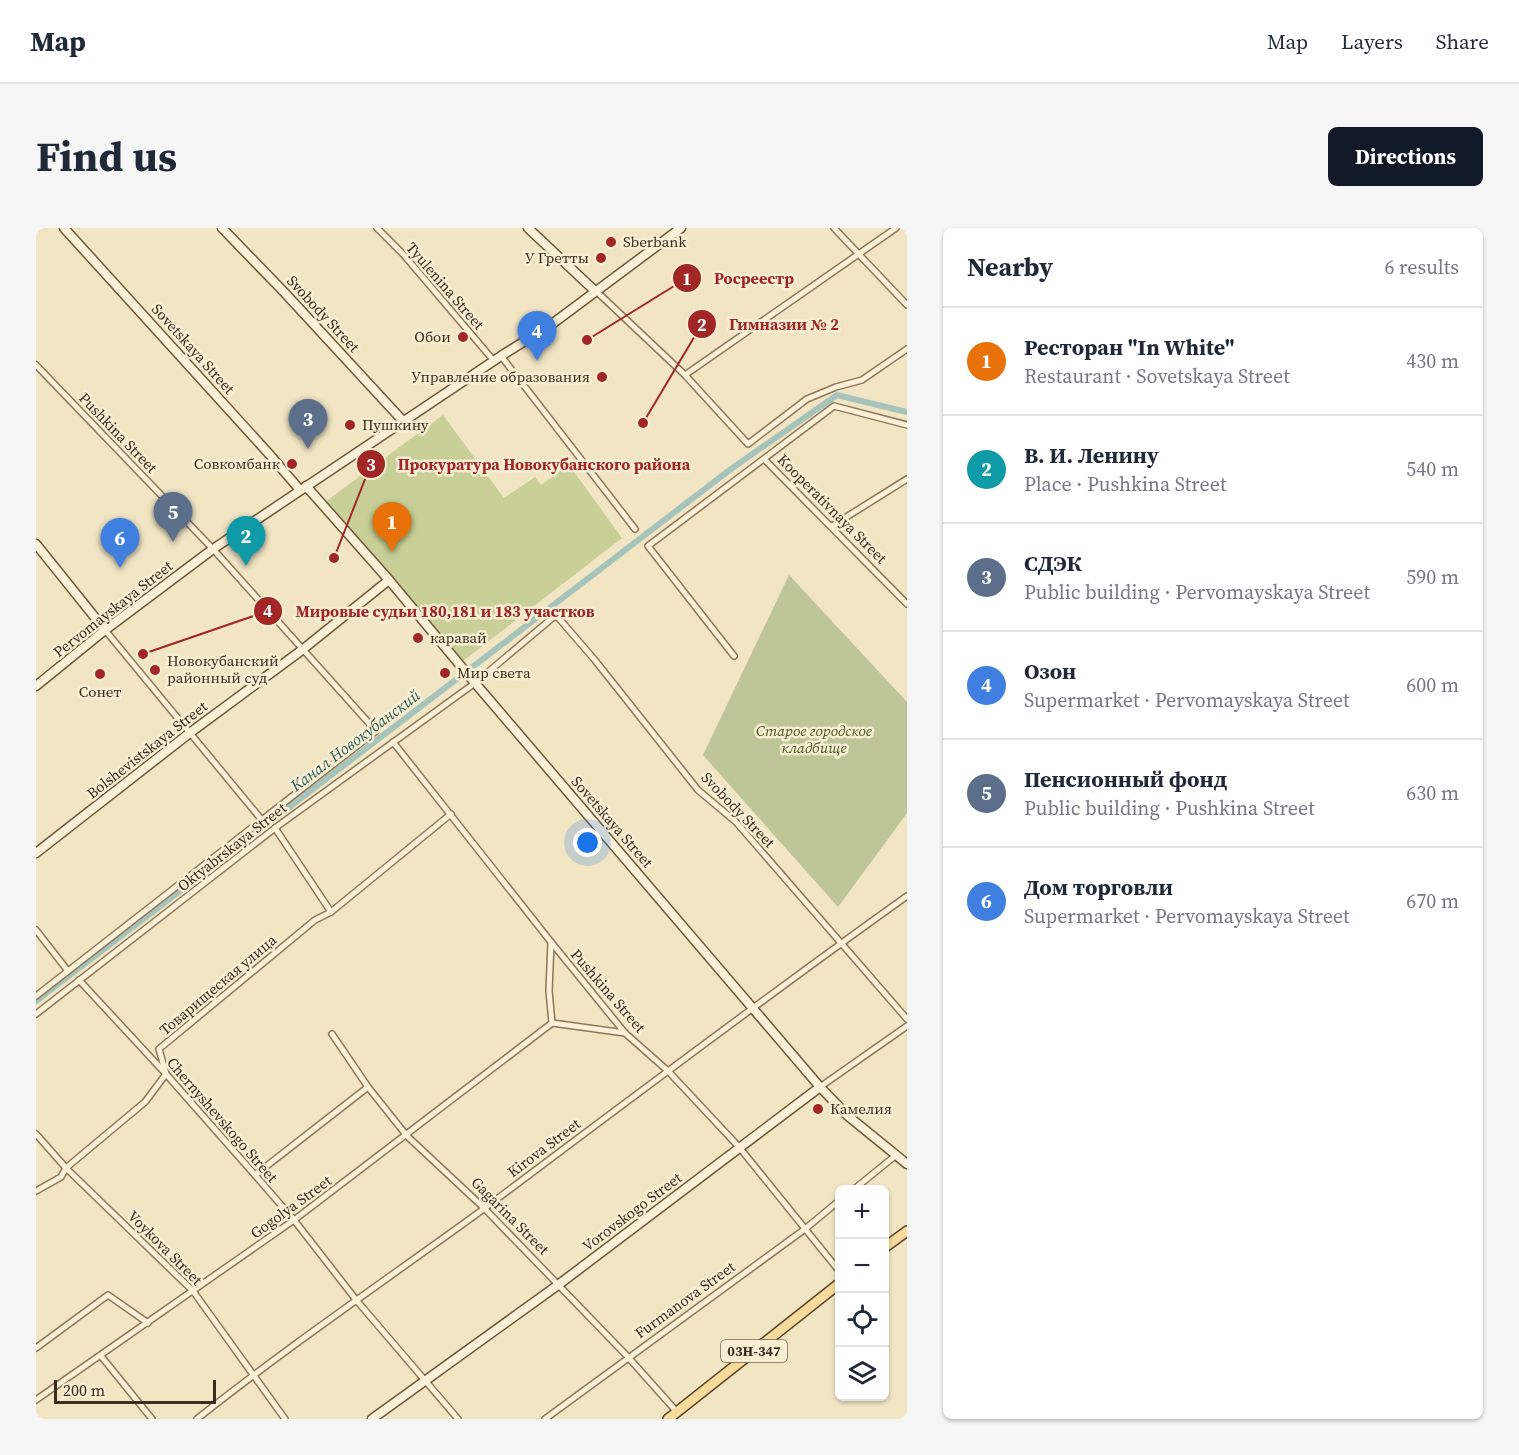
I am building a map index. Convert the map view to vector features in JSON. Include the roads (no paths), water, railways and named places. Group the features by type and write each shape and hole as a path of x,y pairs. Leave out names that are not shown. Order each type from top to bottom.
{"main road":[{"name":"Sovetskaya Street","path":"64,228 262,446 390,580 458,663 820,1087 848,1116 895,1156 906,1161"},
{"name":"Svobody Street","path":"222,228 403,421"},
{"path":"528,228 595,291"},
{"name":"Pervomayskaya Street","path":"36,686 105,630 213,549 497,358 552,324 681,228"},
{"path":"36,544 105,630"},
{"name":"Bolshevistskaya Street","path":"36,853 390,580"},
{"name":"Vorovskogo Street","path":"372,1419 558,1285 820,1087"},
{"path":"889,1245 907,1231"},
{"name":"03Н-347","path":"668,1419 835,1287"}],"street":[{"name":"Tyulenina Street","path":"377,228 497,358 635,529"},
{"path":"834,228 907,305"},
{"path":"685,375 896,228"},
{"path":"595,291 685,375 748,444 807,399 836,387 862,380 907,349"},
{"name":"Pushkina Street","path":"36,365 213,549 376,731 261,819"},
{"path":"734,656 648,546 834,405 907,425"},
{"name":"Kooperativnaya Street","path":"764,459 907,604"},
{"path":"832,526 907,479"},
{"name":"Oktyabrskaya Street","path":"36,1014 275,828 475,683 556,615"},
{"name":"Svobody Street","path":"556,615 698,790 735,822 907,1019"},
{"path":"36,996 261,819 105,630"},
{"name":"Pushkina Street","path":"393,742 625,1033 668,1071 740,1147 835,1266"},
{"name":"Товарищеская улица","path":"166,1074 159,1049 315,920 331,912 451,814"},
{"path":"275,828 331,912"},
{"name":"Kirova Street","path":"197,1419 252,1375 357,1301 907,896"},
{"path":"36,930 68,971"},
{"path":"551,942 549,991 552,1023 625,1033"},
{"name":"Chernyshevskogo Street","path":"79,980 166,1074 294,1220 357,1301 458,1419"},
{"name":"Gogolya Street","path":"36,1400 294,1220 407,1136 552,1023"},
{"name":"Vorovskogo Street","path":"820,1087 907,1026"},
{"name":"Gagarina Street","path":"332,1034 368,1088 407,1136 484,1208 628,1357 677,1412"},
{"path":"36,1191 61,1177 66,1168 145,1102 166,1074"},
{"path":"255,1175 368,1088"},
{"name":"Voykova Street","path":"36,1134 66,1168 193,1291 285,1419"},
{"path":"859,1185 895,1156"},
{"name":"Furmanova Street","path":"545,1419 835,1204"},
{"path":"36,1348 108,1295 148,1323"},
{"path":"101,1356 152,1419"}],"waterway":[{"name":"Канал Новокубанский","path":"36,1001 731,469 837,395 907,412"}],"place":[{"name":"Sberbank","path":"611,242"},
{"name":"У Гретты","path":"601,258"},
{"name":"Обои","path":"463,337"},
{"name":"Росреестр","path":"587,340"},
{"name":"Озон","path":"537,361"},
{"name":"Управление образования","path":"602,377"},
{"name":"Гимназии № 2","path":"643,423"},
{"name":"Пушкину","path":"350,425"},
{"name":"СДЭК","path":"308,449"},
{"name":"Совкомбанк","path":"292,464"},
{"name":"Пенсионный фонд","path":"173,542"},
{"name":"Ресторан \"In White\"","path":"392,552"},
{"name":"Прокуратура Новокубанского района","path":"334,558"},
{"name":"В. И. Ленину","path":"246,566"},
{"name":"Дом торговли","path":"120,568"},
{"name":"каравай","path":"418,638"},
{"name":"Мировые судьи 180,181 и 183 участков","path":"143,654"},
{"name":"Новокубанский районный суд","path":"155,670"},
{"name":"Мир света","path":"445,673"},
{"name":"Сонет","path":"100,674"},
{"name":"Камелия","path":"818,1109"}],"park label":[{"name":"Старое городское кладбище","path":"814,740"}]}
